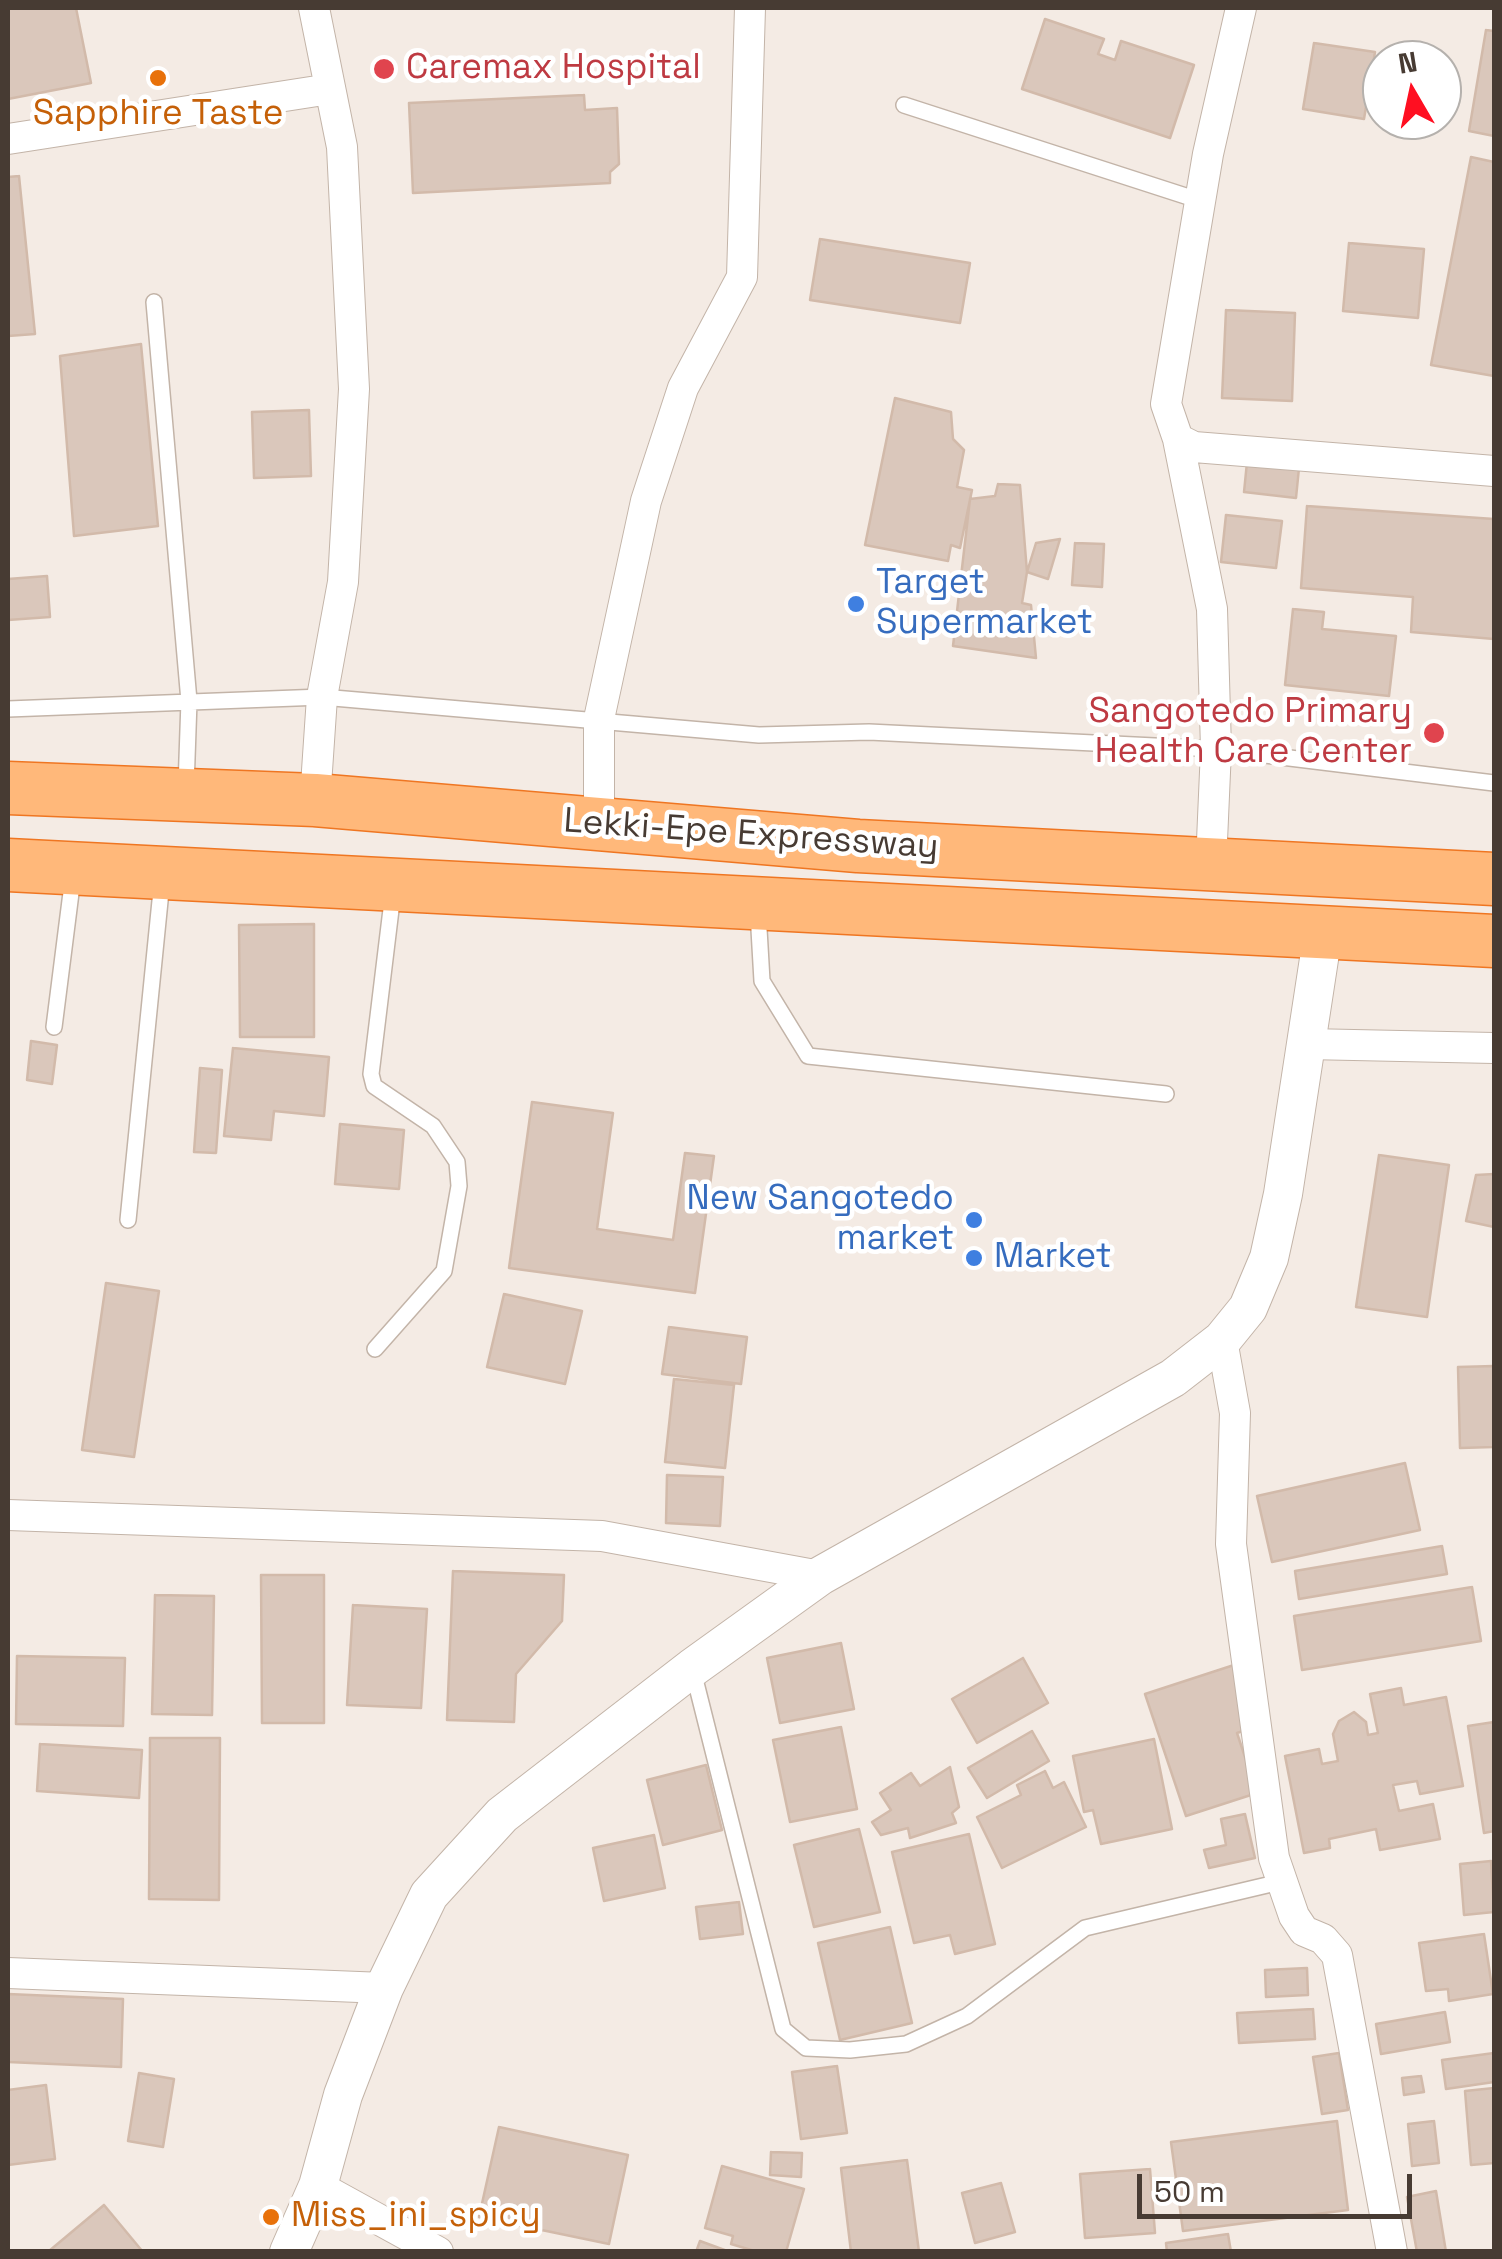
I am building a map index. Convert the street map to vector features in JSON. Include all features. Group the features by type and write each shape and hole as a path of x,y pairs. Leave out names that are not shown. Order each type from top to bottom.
{"highway":[{"name":"Lekki-Epe Expressway","path":"8,788 314,800 858,846 1494,879"},
{"name":"Lekki-Epe Expressway","path":"8,864 1494,942"}],"street":[{"path":"314,8 342,147 354,389 343,582 322,698 314,800"},
{"path":"600,824 600,719 646,501 682,388 742,277 750,8"},
{"path":"1210,864 1216,750 1212,610 1178,439 1166,404 1200,202 1240,8"},
{"path":"8,139 330,89"},
{"path":"1178,439 1194,446 1494,472"},
{"path":"289,2252 318,2186 343,2095 384,1988 429,1895 502,1816 692,1668 820,1576 1173,1378 1222,1340 1248,1308 1268,1258 1308,1044 1323,933"},
{"path":"1308,1044 1494,1048"},
{"path":"1222,1340 1235,1413 1231,1544 1280,1882 1304,1931 1323,1939 1337,1955 1392,2252"},
{"path":"8,1515 602,1536 820,1576"},
{"path":"8,1974 384,1988"},
{"path":"318,2186 438,2252"}],"lane":[{"path":"904,106 1200,202"},
{"path":"154,302 188,701 186,796"},
{"path":"8,709 322,698 758,735 869,732 1216,750 1494,782"},
{"path":"54,1027 74,868"},
{"path":"128,1220 163,872"},
{"path":"375,1348 444,1271 460,1186 457,1162 433,1126 374,1086 372,1074 394,884"},
{"path":"758,904 762,982 808,1056 1166,1094"},
{"path":"692,1668 783,2029 806,2048 850,2050 906,2044 967,2016 1085,1928 1280,1882"}],"building":[{"path":"8,8 76,8 91,83 8,99"},
{"path":"1045,19 1104,39 1098,54 1115,60 1121,41 1194,65 1170,138 1022,89"},
{"path":"1486,30 1494,31 1494,136 1469,131"},
{"path":"1314,43 1362,50 1362,119 1303,109"},
{"path":"584,95 585,110 617,108 619,164 610,172 610,183 413,193 409,103"},
{"path":"1471,157 1494,162 1494,376 1431,365"},
{"path":"19,176 35,334 8,336 8,177"},
{"path":"820,239 970,263 960,323 810,300"},
{"path":"1349,243 1424,249 1418,318 1343,311"},
{"path":"1226,310 1295,313 1292,401 1222,398"},
{"path":"141,344 158,526 74,536 60,356"},
{"path":"895,398 951,412 953,439 964,450 957,487 972,490 960,548 951,545 948,561 865,545"},
{"path":"309,410 311,476 254,478 252,412"},
{"path":"1247,462 1299,468 1296,498 1244,492"},
{"path":"998,484 1020,485 1027,572 1022,603 1031,605 1036,658 953,646 970,499 995,496"},
{"path":"1307,506 1494,519 1494,639 1411,632 1413,597 1301,588"},
{"path":"1226,515 1282,521 1276,568 1221,562"},
{"path":"1060,539 1048,579 1027,572 1036,543"},
{"path":"1075,543 1104,544 1102,587 1072,585"},
{"path":"47,576 50,617 8,620 8,579"},
{"path":"1293,609 1324,612 1322,629 1396,636 1389,696 1285,685"},
{"path":"314,924 314,1037 240,1037 239,925"},
{"path":"31,1041 57,1045 52,1084 27,1080"},
{"path":"233,1048 329,1057 324,1116 274,1111 271,1140 224,1136"},
{"path":"200,1068 222,1070 216,1153 194,1152"},
{"path":"532,1102 613,1113 597,1229 673,1240 685,1153 714,1156 695,1293 509,1268"},
{"path":"340,1124 404,1130 399,1189 335,1184"},
{"path":"1379,1155 1449,1165 1427,1317 1356,1307"},
{"path":"1494,1174 1494,1227 1466,1221 1476,1175"},
{"path":"106,1283 159,1291 134,1457 82,1450"},
{"path":"504,1294 582,1311 565,1384 487,1367"},
{"path":"669,1327 747,1337 741,1384 662,1374"},
{"path":"1494,1366 1494,1447 1460,1448 1458,1367"},
{"path":"674,1379 734,1385 725,1468 665,1462"},
{"path":"1405,1463 1420,1530 1272,1562 1257,1496"},
{"path":"667,1475 723,1477 720,1526 666,1523"},
{"path":"1442,1546 1447,1574 1299,1599 1295,1571"},
{"path":"453,1571 564,1575 562,1621 516,1674 514,1722 447,1720"},
{"path":"261,1575 324,1575 324,1723 262,1723"},
{"path":"1472,1587 1481,1641 1302,1670 1294,1616"},
{"path":"155,1595 214,1596 212,1715 152,1714"},
{"path":"353,1605 427,1609 421,1708 347,1705"},
{"path":"841,1643 854,1709 780,1723 767,1658"},
{"path":"17,1656 125,1658 123,1726 16,1724"},
{"path":"1023,1658 1048,1703 977,1743 952,1699"},
{"path":"1234,1665 1255,1727 1237,1733 1257,1793 1186,1816 1145,1694"},
{"path":"1401,1688 1404,1705 1446,1697 1463,1786 1420,1794 1417,1781 1393,1785 1399,1811 1433,1804 1440,1839 1380,1850 1376,1829 1329,1839 1330,1848 1304,1853 1285,1756 1319,1749 1322,1764 1338,1761 1333,1734 1339,1721 1354,1712 1366,1722 1368,1735 1378,1733 1370,1694"},
{"path":"1494,1722 1494,1831 1484,1833 1468,1726"},
{"path":"841,1727 857,1809 790,1822 773,1740"},
{"path":"1032,1731 1049,1761 987,1798 968,1768"},
{"path":"150,1738 220,1738 219,1900 149,1899"},
{"path":"1154,1739 1172,1829 1101,1844 1093,1810 1084,1812 1073,1756"},
{"path":"40,1744 142,1750 139,1798 37,1791"},
{"path":"706,1765 722,1830 663,1845 647,1780"},
{"path":"950,1767 959,1807 952,1813 956,1823 910,1838 908,1828 881,1835 872,1822 891,1810 880,1793 911,1773 920,1786"},
{"path":"1045,1771 1053,1788 1064,1782 1086,1827 1002,1868 977,1817 1021,1795 1017,1785"},
{"path":"1245,1814 1255,1858 1209,1868 1204,1850 1226,1845 1221,1819"},
{"path":"859,1829 880,1912 814,1927 794,1845"},
{"path":"969,1834 995,1944 955,1954 950,1935 914,1943 892,1852"},
{"path":"654,1835 665,1888 604,1901 593,1848"},
{"path":"1491,1861 1494,1912 1464,1915 1460,1864"},
{"path":"739,1902 743,1934 700,1939 696,1907"},
{"path":"890,1927 912,2023 840,2040 818,1943"},
{"path":"1484,1934 1493,1994 1449,2001 1448,1989 1426,1991 1419,1943"},
{"path":"1307,1968 1308,1995 1266,1997 1265,1970"},
{"path":"8,1994 123,1999 121,2067 8,2062"},
{"path":"1313,2009 1315,2039 1239,2043 1237,2013"},
{"path":"1445,2012 1450,2042 1381,2054 1376,2024"},
{"path":"1339,2053 1348,2110 1322,2114 1313,2057"},
{"path":"1494,2053 1494,2082 1446,2089 1442,2060"},
{"path":"837,2066 847,2133 801,2139 792,2072"},
{"path":"139,2073 174,2079 163,2147 128,2141"},
{"path":"1421,2076 1424,2092 1404,2095 1402,2078"},
{"path":"46,2085 55,2159 8,2165 8,2090"},
{"path":"1494,2088 1494,2163 1471,2165 1465,2091"},
{"path":"1337,2121 1348,2210 1183,2231 1171,2142"},
{"path":"1434,2121 1439,2163 1412,2166 1408,2124"},
{"path":"499,2127 628,2155 609,2244 479,2217"},
{"path":"771,2152 802,2153 801,2177 770,2175"},
{"path":"907,2160 919,2252 851,2252 841,2168"},
{"path":"722,2166 804,2189 786,2252 758,2252 731,2244 733,2236 705,2228"},
{"path":"1150,2169 1155,2233 1085,2238 1080,2174"},
{"path":"1001,2183 1015,2232 975,2243 962,2193"},
{"path":"1436,2191 1446,2252 1417,2252 1407,2197"},
{"path":"104,2205 143,2252 49,2251"},
{"path":"1228,2234 1231,2252 1167,2252 1166,2243"},
{"path":"700,2241 730,2252 696,2252"}],"place":[{"name":"Caremax Hospital","path":"384,69"},
{"name":"Sapphire Taste","path":"158,78"},
{"name":"Target Supermarket","path":"856,604"},
{"name":"Sangotedo Primary Health Care Center","path":"1434,733"},
{"name":"New Sangotedo market","path":"974,1220"},
{"name":"Market","path":"974,1258"},
{"name":"Miss_ini_spicy","path":"271,2217"}]}
